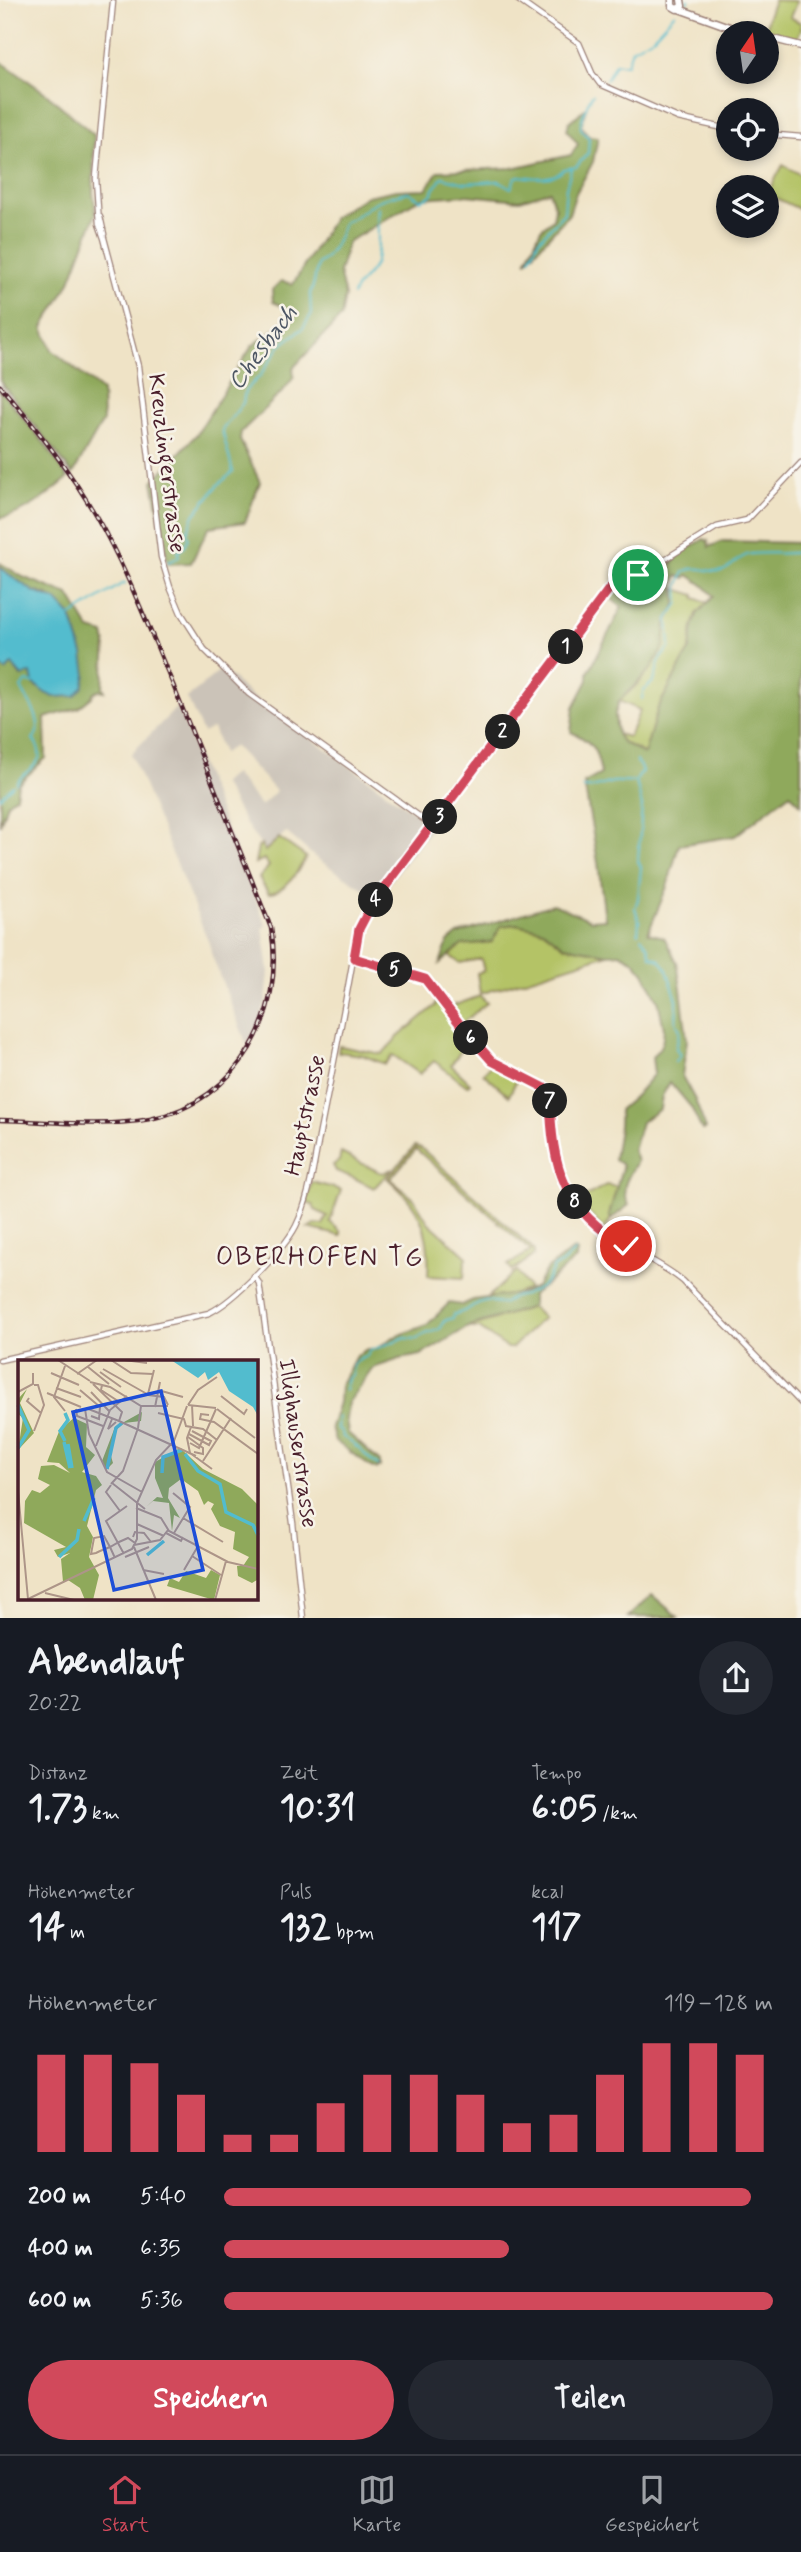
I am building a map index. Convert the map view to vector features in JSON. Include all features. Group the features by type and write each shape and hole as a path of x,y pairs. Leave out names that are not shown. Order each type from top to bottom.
{"main road":[{"path":"670,1 674,8 681,4 697,15 716,22"},
{"path":"779,40 801,46"}],"street":[{"path":"518,0 579,43 592,73 600,84 678,118 716,126"},
{"name":"Kreuzlingerstrasse","path":"113,1 96,178 99,224 138,366 161,557 170,587 181,613 204,649 249,694 433,826"},
{"path":"779,135 801,137"},
{"name":"Hauptstrasse","path":"0,1360 213,1311 233,1297 254,1276 288,1237 299,1218 314,1161 357,936 367,913 616,582 641,574 717,527 747,520 801,463"},
{"path":"354,958 425,979 492,1061 547,1089 555,1159 569,1193 588,1218 604,1233 683,1281 801,1403"},
{"name":"Illighauserstrasse","path":"254,1276 259,1283 271,1366 303,1618"}],"shaded area":[{"path":"0,381 73,474 68,478 44,443 0,390"},
{"path":"222,668 249,694 433,826 378,898 316,858 286,832 265,851 245,823 222,783 234,774 261,806 276,791 234,746 223,753 213,728 203,733 187,698"},
{"path":"177,707 266,925 263,928 269,971 266,1000 258,1025 247,1045 211,948 131,754"}],"green space":[{"path":"774,0 797,1 790,17 801,23 796,39 779,35 779,21 767,21"},
{"path":"0,61 47,94 94,135 93,193 96,213 69,284 43,327 52,350 102,391 103,421 73,474 0,381"},
{"path":"586,108 581,126 589,136 598,137 593,162 576,193 569,214 526,262 541,229 553,219 555,208 549,191 520,200 466,195 421,198 348,242 339,272 345,296 341,317 293,368 294,377 282,392 241,432 240,440 260,482 245,522 209,527 191,563 168,564 153,481 197,434 252,346 285,320 285,307 273,302 272,290 281,281 293,284 334,217 367,196 396,190 426,189 438,171 512,168 571,155 578,144 567,130 569,122"},
{"path":"783,165 801,175 801,210 779,200 777,175"},
{"path":"0,390 44,443 68,478 27,508 0,518"},
{"path":"704,539 708,541 709,547 723,541 801,543 801,805 790,793 735,836 679,845 667,887 648,933 664,937 677,962 687,1040 682,1076 706,1129 702,1130 691,1107 670,1082 662,1096 660,1109 641,1122 633,1150 637,1161 625,1187 629,1205 611,1219 609,1215 622,1168 621,1164 614,1160 619,1110 654,1074 652,1057 662,1045 664,1029 658,1000 644,973 633,960 620,953 608,954 564,946 543,930 516,924 501,926 492,942 462,945 440,963 448,942 458,934 553,904 591,920 605,919 584,783 601,774 593,748 571,732 574,707 622,607 609,597 617,586 642,577 674,558 675,560 660,569 656,579 658,582 682,552","holes":["688,575 714,596 697,614 690,649 658,708 644,754 622,742 617,734 615,714 619,701 651,669 664,646 666,624 676,605 674,584 677,576 685,578"]},
{"path":"0,563 23,577 69,595 90,630 104,634 106,644 105,691 93,693 92,697 78,708 45,718 46,758 18,784 16,796 7,803 0,825 0,666 12,664 21,676 31,672 36,687 83,654 71,616 47,595 33,591 0,568"},
{"path":"676,589 695,595 695,598 708,603 697,614 690,649 658,708 645,754 622,742 617,734 629,737 640,710 619,701 640,682 664,646 666,624 676,605"},
{"path":"279,838 306,857 287,884 269,894 259,878 269,866 264,859 255,863 258,847 261,845 265,851"},
{"path":"516,924 543,930 564,946 608,954 480,994 477,973 484,971 481,959 460,963 449,956 462,945 492,942 501,926"},
{"path":"480,996 487,1003 461,1024 450,1007"},
{"path":"437,998 469,1039 451,1065 470,1083 467,1086 434,1061 420,1074 393,1055 385,1064 362,1055 338,1052 339,1046 382,1054 435,1006"},
{"path":"493,1064 518,1077 509,1096 483,1073"},
{"path":"415,1146 421,1148 530,1246 534,1255 512,1271 508,1265 531,1251 416,1149 390,1179 414,1199 428,1222 467,1257 464,1278 428,1276 428,1246 421,1221 408,1199 387,1178"},
{"path":"341,1153 383,1173 392,1169 374,1188 336,1171 333,1165 339,1161"},
{"path":"312,1182 341,1190 330,1222 341,1232 341,1236 308,1228 314,1224 323,1225 327,1216 306,1203"},
{"path":"606,1185 617,1187 609,1215 611,1219 604,1230 577,1201"},
{"path":"574,1249 577,1252 576,1259 532,1295 532,1307 470,1326 421,1355 373,1368 348,1403 346,1419 348,1433 380,1462 380,1467 371,1467 335,1441 331,1427 339,1402 340,1386 356,1356 427,1325 449,1303 462,1305 473,1300 522,1293 536,1287 547,1269"},
{"path":"517,1271 529,1289 509,1296 486,1298 509,1277"},
{"path":"532,1307 543,1318 512,1348 507,1348 479,1328 467,1328"},
{"path":"652,1595 678,1617 628,1617"}],"water":[{"path":"0,568 33,591 56,600 71,616 83,654 86,675 83,687 75,696 54,697 33,683 31,673 22,676 12,664 6,671 0,666"}],"waterway":[{"path":"606,80 615,64 627,64 632,49 653,37 675,13"},
{"name":"Chesbach","path":"168,562 179,557 178,552 189,538 187,533 194,515 219,484 233,472 222,430 243,403 245,391 260,376 280,346 303,328 311,315 310,293 317,267 335,246 344,222 386,198 408,192 421,200 430,196 442,177 465,183 499,181 511,188 515,178 519,176 549,177 564,169 576,167 588,153 589,138 581,126 593,94"},
{"path":"530,259 538,241 564,213 571,169"},
{"path":"353,295 375,264 378,250 378,208"},
{"path":"642,699 643,691 654,681 660,659 670,647 668,619 679,603 678,587 684,572 694,568 722,571 751,554 801,552"},
{"name":"Chesbach","path":"71,616 122,584"},
{"path":"16,783 38,760 38,747 33,739 37,733 37,720 21,687 27,682 33,683"},
{"path":"637,761 642,771 636,781 642,806 638,861 641,867 635,908 639,921 638,933"},
{"path":"583,788 636,781"},
{"path":"0,797 13,785"},
{"path":"641,937 651,956 666,967 677,1000 676,1021 680,1031 676,1048 680,1056 675,1061"},
{"path":"345,1390 348,1378 352,1375 353,1364 367,1356 369,1351 403,1338 417,1339 441,1328 454,1314 481,1302 503,1304 513,1297 525,1295 541,1287 554,1267 575,1251"},
{"path":"338,1417 337,1428 343,1437 378,1466"}],"railway":[{"path":"0,386 51,448 96,516 128,579 174,687"},
{"path":"0,1120 132,1122 181,1109 209,1094 231,1073 250,1049 263,1021 271,991 274,960 271,928 171,680"}],"district":[{"name":"OBERHOFEN TG","path":"320,1256"}],"route":[{"path":"626,1246 604,1233 588,1218 564,1184 555,1157 547,1089 492,1061 425,979 354,958 359,929 371,906 609,589 622,578 638,575"}]}
